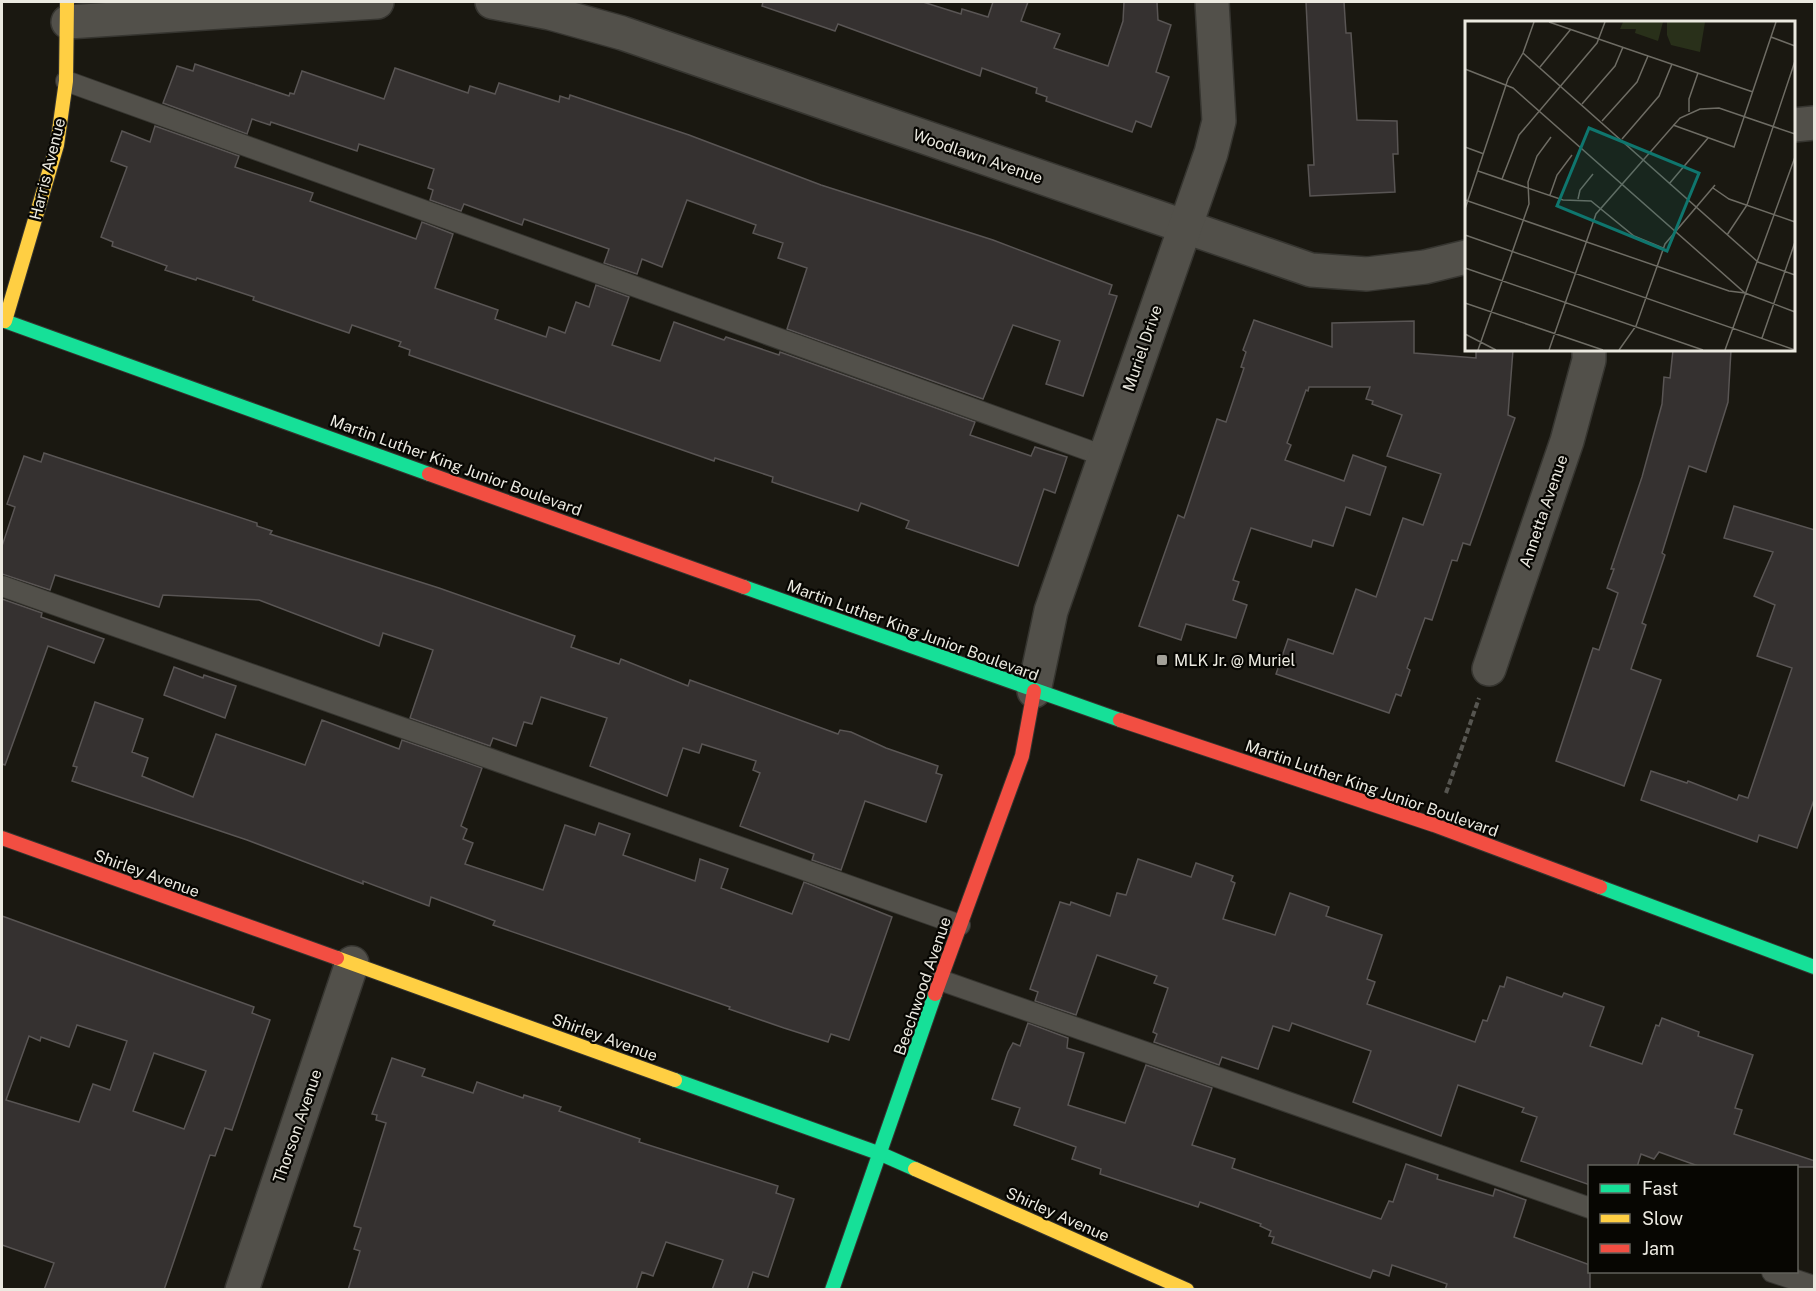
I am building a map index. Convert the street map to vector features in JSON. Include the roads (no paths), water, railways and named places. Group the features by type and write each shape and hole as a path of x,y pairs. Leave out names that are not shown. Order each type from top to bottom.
{"street":[{"path":"68,12 377,2"},
{"name":"Woodlawn Avenue","path":"492,2 553,7 622,33 1311,270 1367,274 1425,267 1465,257"},
{"name":"Muriel Drive","path":"1034,691 1051,611 1211,153 1219,121 1212,2"},
{"name":"Harris Avenue","path":"3,324 57,145 66,81 68,12"},
{"path":"1795,125 1815,123"},
{"name":"Martin Luther King Junior Boulevard","path":"3,324 1034,691 1434,825 1815,967"},
{"name":"Annetta Avenue","path":"1489,669 1567,441 1586,371 1589,351"},
{"name":"Beechwood Avenue","path":"832,1290 940,980 1022,756 1034,691"},
{"name":"Shirley Avenue","path":"2,838 881,1154 1187,1290"},
{"name":"Thorson Avenue","path":"242,1290 352,963"}],"lane":[{"path":"66,81 1104,456"},
{"path":"2,586 960,925"},
{"path":"940,980 1588,1207"},
{"path":"1775,1273 1815,1286"}],"place":[{"name":"MLK Jr. @ Muriel","path":"1162,660"}]}
